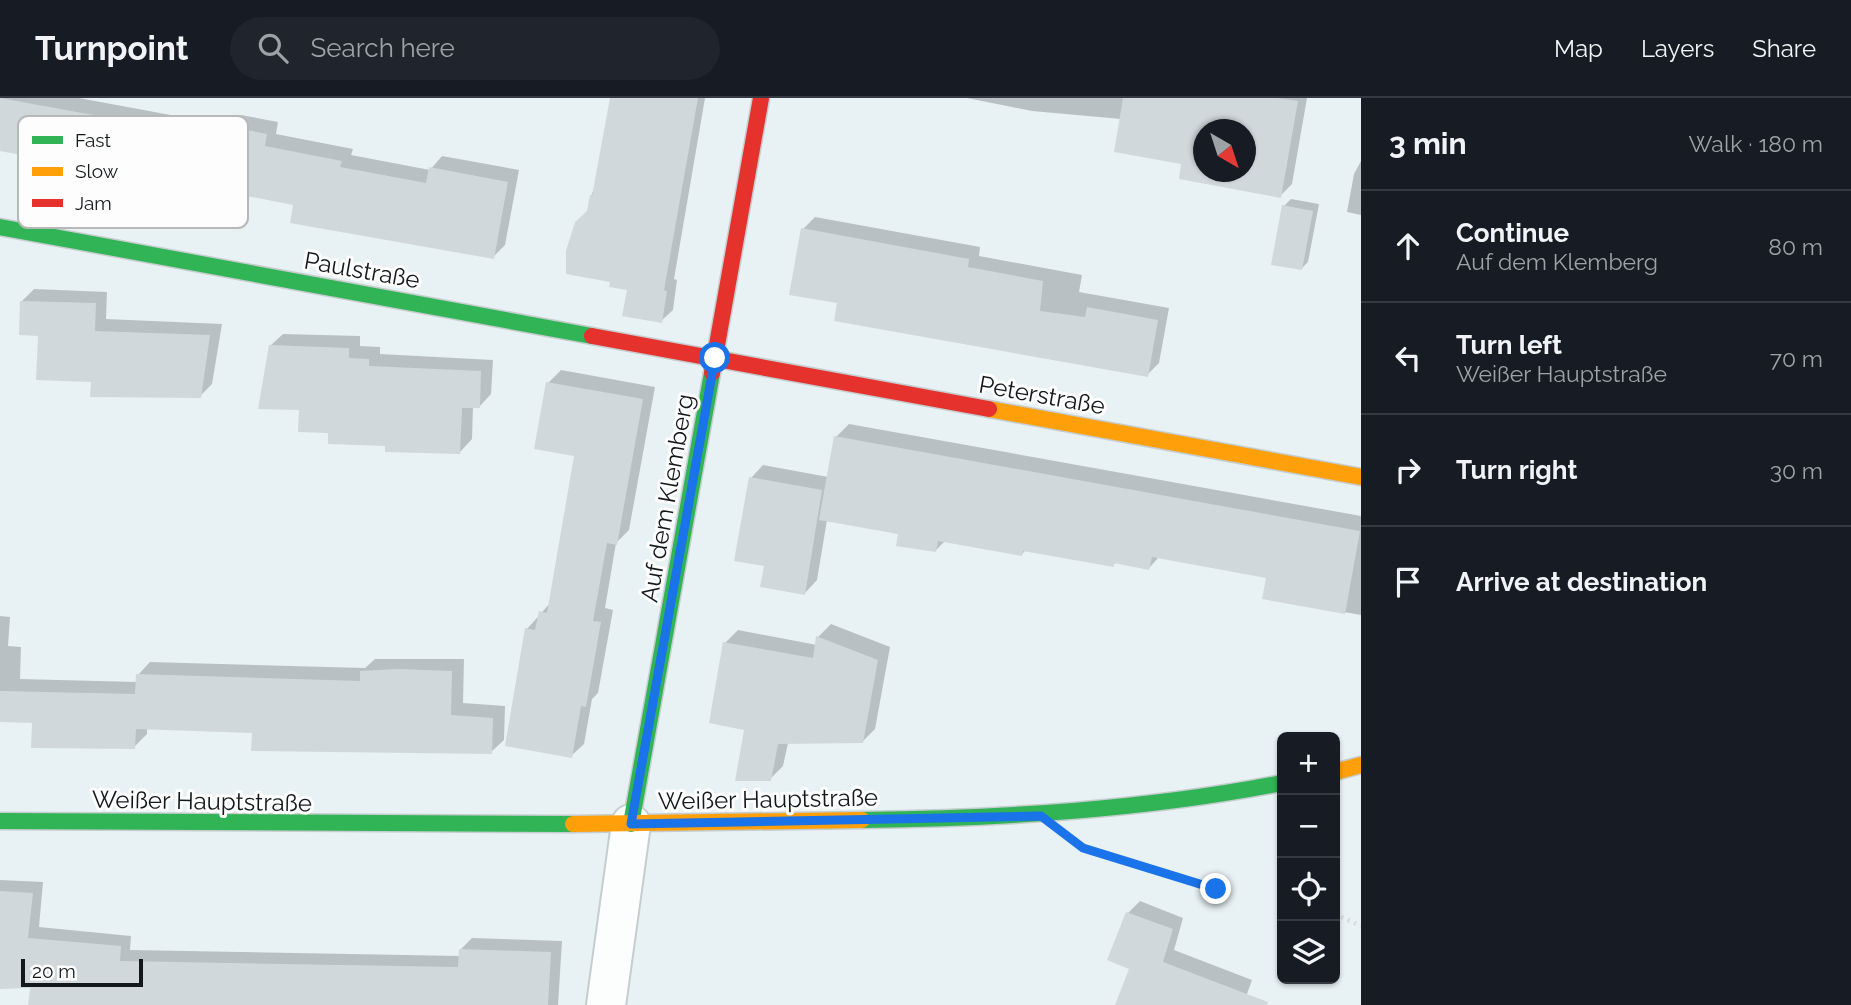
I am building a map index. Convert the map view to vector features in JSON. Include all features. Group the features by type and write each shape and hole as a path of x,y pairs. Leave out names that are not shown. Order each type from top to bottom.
{"street":[{"name":"Auf dem Klemberg","path":"631,824 761,98"},
{"name":"Paulstraße","path":"0,227 715,358"},
{"name":"Peterstraße","path":"715,358 1361,477"},
{"path":"1340,771 1361,765"},
{"name":"Weißer Hauptstraße","path":"0,821 197,825 631,824 1041,816 1207,800 1277,784"},
{"path":"606,1005 631,824"}],"path":[{"path":"1095,851 1216,889"},
{"path":"1340,916 1361,926"}],"building":[{"path":"0,98 99,116 18,116 18,154 0,151"},
{"path":"610,98 698,98 664,290 667,291 662,323 622,316 627,290 609,287 610,282 566,274 566,251 575,222 587,211 590,195 592,196"},
{"path":"1123,98 1277,98 1298,101 1281,198 1195,182 1256,182 1256,119 1193,119 1193,182 1179,179 1181,164 1114,152"},
{"path":"248,130 267,134 265,146 342,161 340,167 426,183 429,167 508,182 494,259 290,223 293,205 248,196"},
{"path":"1282,205 1313,211 1302,270 1271,265"},
{"path":"801,228 969,259 968,267 1043,281 1040,311 1085,317 1087,307 1158,320 1148,377 834,321 837,303 789,295"},
{"path":"20,301 96,303 95,331 210,335 201,398 90,397 91,382 36,380 38,336 19,335"},
{"path":"269,345 349,348 349,358 369,359 369,366 481,371 480,408 462,408 460,454 385,452 385,446 328,444 328,433 298,432 299,410 258,409"},
{"path":"546,382 643,399 617,545 607,543 593,621 601,622 586,707 581,706 572,758 505,746 525,628 535,630 539,611 547,613 574,456 534,449"},
{"path":"834,436 1360,531 1345,614 1262,599 1266,578 1152,557 1149,570 1114,563 1114,567 1023,551 1022,556 938,541 936,552 896,546 898,534 819,520"},
{"path":"749,477 822,490 805,595 760,587 764,566 734,561"},
{"path":"816,636 878,660 863,743 778,744 771,781 735,781 744,730 709,723 723,642 813,658"},
{"path":"360,671 452,671 451,715 493,718 492,754 251,751 252,733 136,729 135,749 31,748 32,723 0,722 0,691 135,694 136,674 360,681"},
{"path":"0,891 33,893 28,938 121,946 120,961 458,967 459,949 551,952 548,1005 28,1005 30,988 0,989"},
{"path":"1126,912 1173,929 1163,962 1268,1002 1267,1005 1115,1005 1129,969 1107,960"}],"traffic: fast":[{"path":"0,227 592,336"},
{"path":"631,824 712,373"},
{"path":"862,820 1073,811 1178,800 1277,784"},
{"path":"0,821 573,824"}],"traffic: slow":[{"path":"989,409 1361,477"},
{"path":"1340,771 1361,765"},
{"path":"573,824 862,820"}],"traffic: jam":[{"path":"712,373 761,98"},
{"path":"592,336 989,409"}],"route":[{"path":"715,358 631,824 1041,816 1083,848 1216,889"}]}
